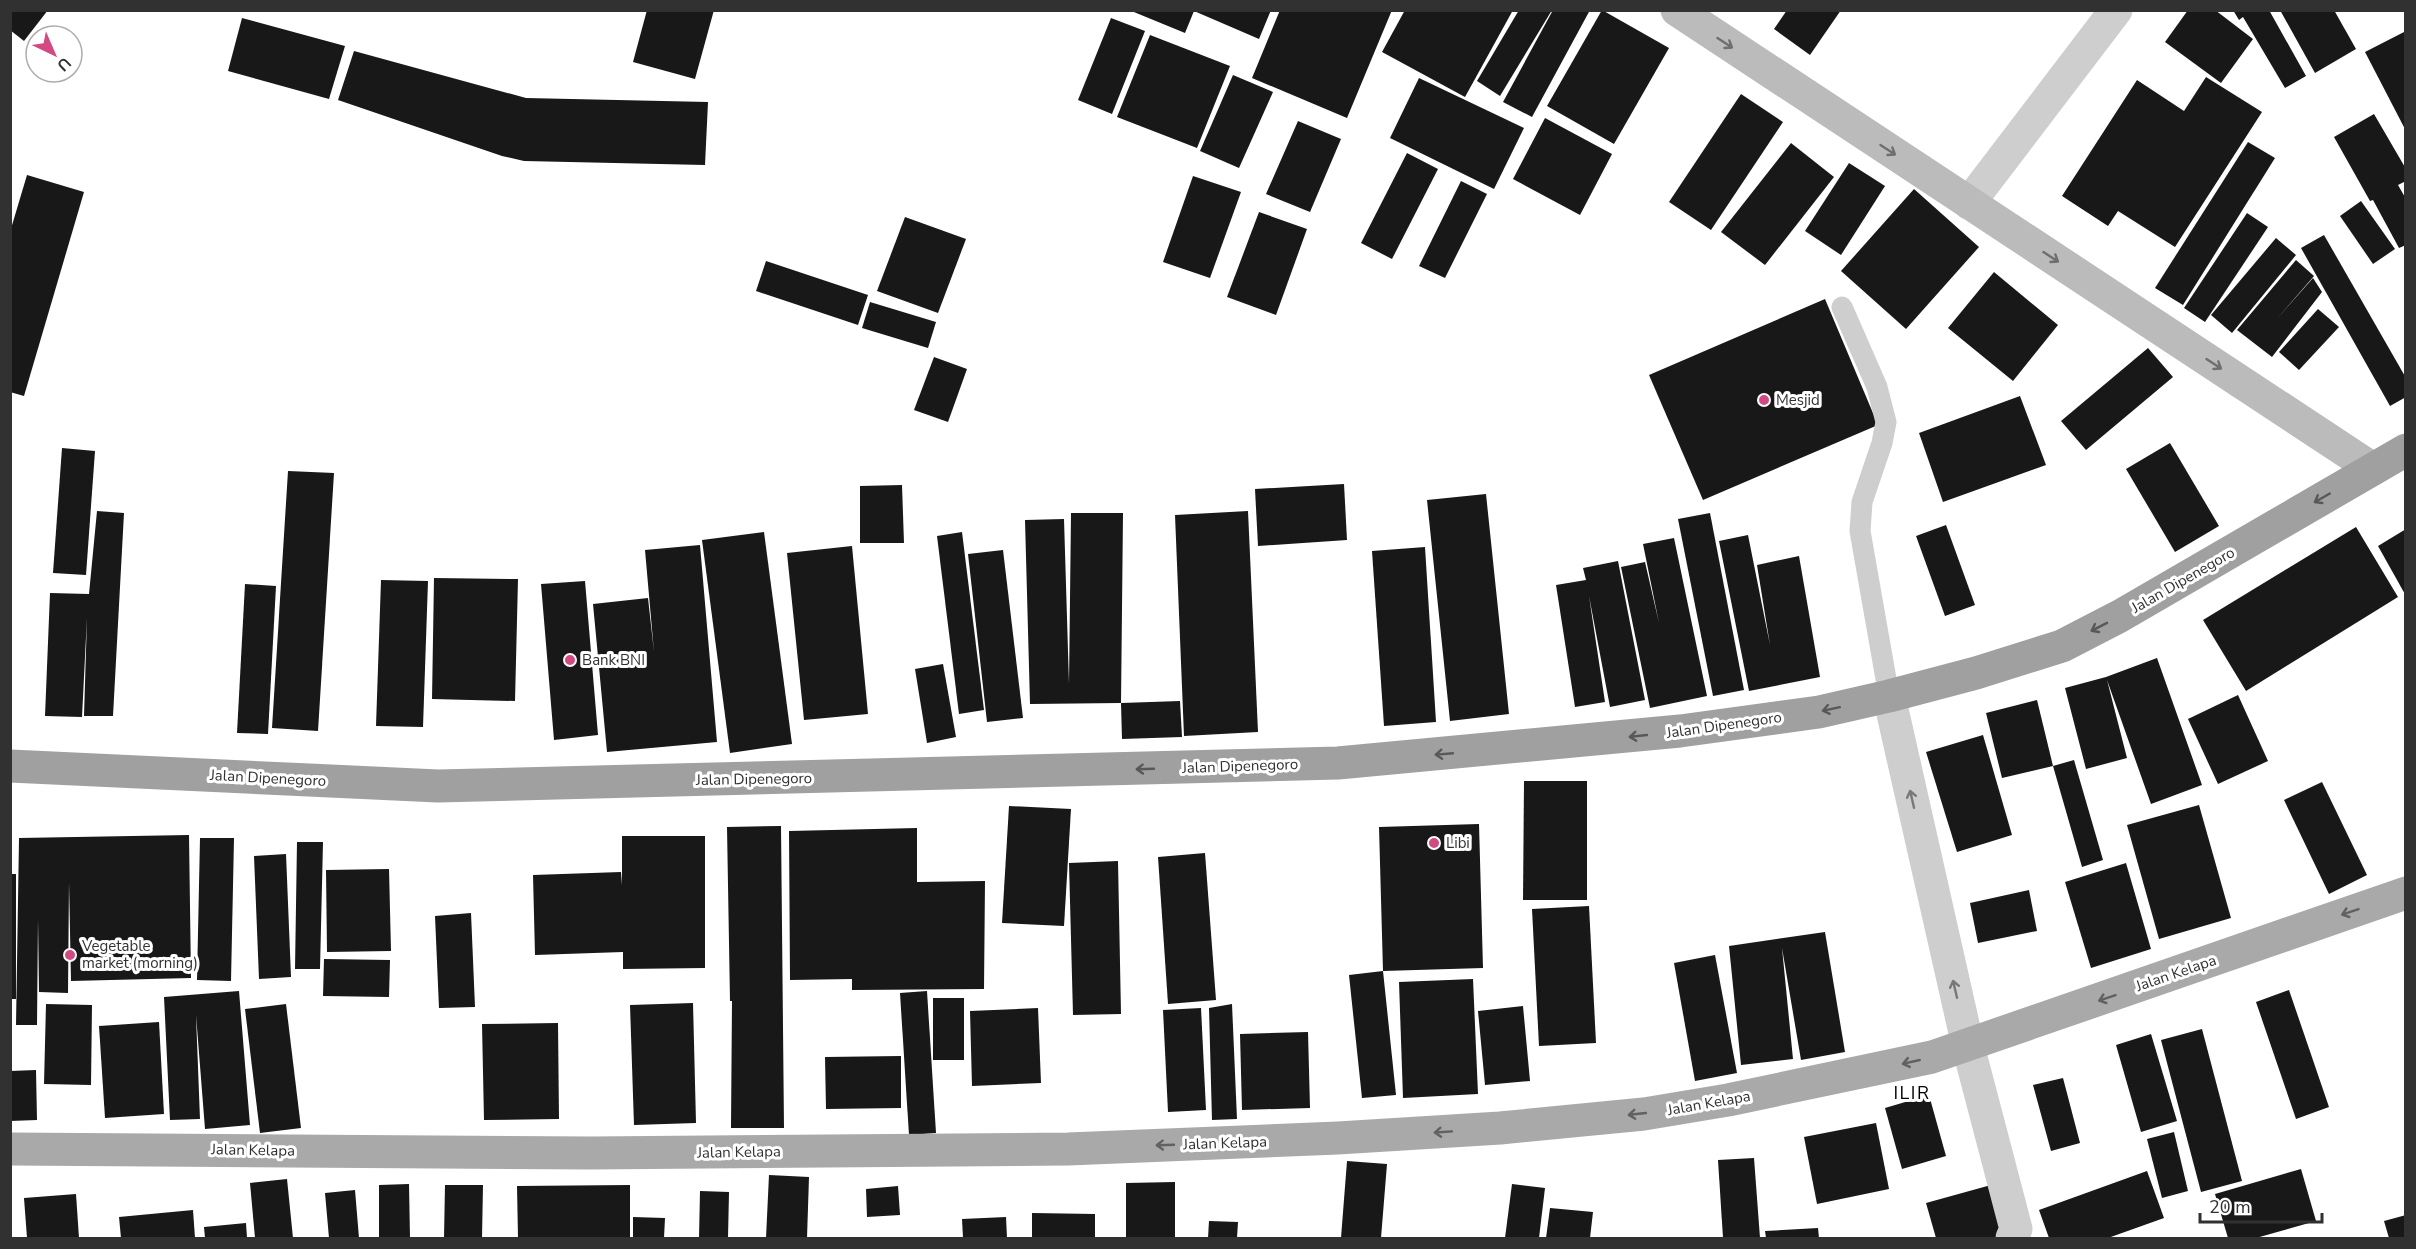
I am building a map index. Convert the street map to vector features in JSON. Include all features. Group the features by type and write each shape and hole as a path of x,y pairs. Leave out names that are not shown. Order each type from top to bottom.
{"highway":[{"name":"Jalan Dipenegoro","path":"10,766 438,786 1338,763 1680,731 1819,712 1976,673 2062,646 2120,616 2406,450"}],"main road":[{"path":"1677,10 2373,469"},
{"name":"Jalan Kelapa","path":"10,1149 615,1153 1068,1149 1338,1138 1500,1128 1644,1114 1728,1100 1932,1057 2406,893"}],"street":[{"path":"1970,203 2116,10"},
{"path":"1889,696 1968,1046 2016,1229 2012,1239"}],"lane":[{"path":"1842,307 1877,387 1886,422 1882,443 1862,502 1860,531 1889,696"}],"building":[{"path":"10,10 48,10 37,24 24,24 24,41 10,30"},
{"path":"647,10 714,10 695,79 633,62"},
{"path":"1129,10 1271,10 1259,39 1194,11 1185,33"},
{"path":"1280,10 1392,10 1347,118 1252,78"},
{"path":"1405,10 1513,10 1465,97 1382,52"},
{"path":"1519,10 1552,10 1500,96 1477,81"},
{"path":"1553,10 1590,10 1532,117 1503,102"},
{"path":"1602,10 1669,48 1614,144 1547,106"},
{"path":"1787,10 1841,10 1810,55 1774,29"},
{"path":"2188,10 2215,10 2253,39 2221,83 2165,42"},
{"path":"2233,10 2269,10 2306,76 2285,88 2243,17 2239,20"},
{"path":"2280,10 2334,10 2356,49 2315,73"},
{"path":"242,18 345,46 329,99 228,71"},
{"path":"1111,18 1145,31 1112,114 1078,100"},
{"path":"2406,31 2406,131 2365,52"},
{"path":"1150,35 1230,66 1197,148 1117,117"},
{"path":"354,51 526,98 708,102 705,165 524,161 502,156 338,100"},
{"path":"1233,75 1273,92 1239,168 1200,151"},
{"path":"2206,77 2262,112 2175,247 2118,211 2108,226 2062,196 2137,80 2184,111"},
{"path":"1419,78 1524,128 1494,189 1390,138"},
{"path":"1741,94 1783,122 1711,230 1669,202"},
{"path":"2374,114 2406,169 2406,181 2398,185 2406,199 2406,245 2399,248 2373,200 2370,201 2334,137"},
{"path":"1545,118 1612,154 1580,215 1513,179"},
{"path":"1298,121 1341,139 1310,212 1266,194"},
{"path":"2248,142 2275,158 2183,305 2155,288"},
{"path":"1791,143 1834,177 1765,265 1721,232"},
{"path":"1407,153 1438,169 1392,259 1361,243"},
{"path":"1849,163 1885,186 1841,255 1805,231"},
{"path":"27,175 84,192 24,396 10,392 10,232"},
{"path":"1193,176 1241,192 1210,278 1163,262"},
{"path":"1461,181 1487,194 1445,278 1419,266"},
{"path":"1914,189 1979,247 1906,329 1841,271"},
{"path":"2361,201 2395,249 2373,264 2340,216"},
{"path":"1259,212 1307,229 1276,315 1227,297"},
{"path":"2247,213 2268,227 2205,322 2184,308"},
{"path":"905,217 966,239 938,313 877,291"},
{"path":"2324,235 2406,378 2406,397 2390,406 2301,248"},
{"path":"2276,238 2296,255 2232,333 2211,315"},
{"path":"2296,260 2314,276 2275,321 2313,278 2322,292 2272,357 2237,330"},
{"path":"766,261 868,295 858,325 756,291"},
{"path":"1994,272 2058,325 2013,381 1948,328"},
{"name":"Mesjid","path":"1825,299 1878,425 1703,500 1649,375"},
{"path":"870,302 936,322 928,348 862,328"},
{"path":"2318,309 2339,327 2299,370 2279,352"},
{"path":"2148,348 2173,377 2086,450 2061,421"},
{"path":"934,357 967,369 948,422 914,410"},
{"path":"2020,396 2046,465 1943,502 1919,433"},
{"path":"2170,443 2219,526 2175,552 2126,469"},
{"path":"62,448 95,451 86,575 53,573"},
{"path":"288,471 334,473 318,731 272,728"},
{"path":"1344,484 1347,540 1258,546 1255,489"},
{"path":"902,485 904,543 860,543 860,486"},
{"path":"1486,494 1509,714 1450,721 1427,500"},
{"path":"97,511 124,513 113,716 84,716 87,617 82,717 45,716 50,593 89,594"},
{"path":"1248,511 1258,732 1184,736 1175,515"},
{"path":"1071,513 1123,513 1121,703 1030,704 1025,520 1064,519 1069,684"},
{"path":"1710,513 1744,690 1713,696 1678,519"},
{"path":"1946,525 1975,605 1945,616 1916,536"},
{"path":"2356,527 2398,597 2246,691 2203,620"},
{"path":"2406,529 2406,596 2378,546"},
{"path":"764,532 792,744 730,753 702,540"},
{"path":"962,532 984,710 959,714 937,536"},
{"path":"1748,535 1770,645 1757,565 1799,556 1820,677 1749,691 1719,541"},
{"path":"1674,538 1707,696 1650,708 1621,567 1645,562 1659,623 1643,544"},
{"path":"700,545 717,742 607,752 593,604 648,598 654,652 645,550"},
{"path":"852,546 868,714 804,720 787,553"},
{"path":"1425,547 1436,722 1384,726 1372,551"},
{"path":"1003,550 1023,718 987,722 968,554"},
{"path":"1618,561 1645,700 1610,707 1589,596 1605,702 1575,707 1556,585 1586,580 1583,568"},
{"path":"434,578 518,579 515,701 432,699"},
{"path":"381,580 428,581 423,727 376,726"},
{"name":"Bank BNI","path":"585,581 598,735 554,740 541,584"},
{"path":"245,584 276,586 268,734 237,733"},
{"path":"2157,658 2202,785 2151,804 2107,680 2127,758 2086,769 2065,688 2106,677"},
{"path":"943,664 956,737 927,743 915,669"},
{"path":"2238,695 2268,761 2218,784 2188,719"},
{"path":"2037,700 2053,766 2002,778 1986,713"},
{"path":"1180,701 1182,737 1122,739 1121,703"},
{"path":"1983,735 2012,835 1957,852 1926,752"},
{"path":"2074,760 2103,860 2082,867 2053,766"},
{"path":"1524,781 1587,781 1587,900 1523,900"},
{"path":"2322,782 2367,875 2329,894 2284,800"},
{"path":"2199,805 2231,918 2159,939 2127,825"},
{"path":"1009,806 1071,809 1064,926 1002,923"},
{"path":"1479,824 1483,968 1383,971 1379,827"},
{"path":"781,826 784,1128 731,1128 732,1001 730,1001 727,827"},
{"path":"917,828 917,882 985,881 984,989 852,990 852,979 790,980 789,831"},
{"path":"189,835 191,978 71,981 69,882 68,993 39,992 38,919 37,1025 16,1025 19,838"},
{"path":"622,836 705,836 705,968 623,969 623,952 535,955 533,875 621,872 622,885"},
{"path":"200,838 234,838 231,981 197,980"},
{"path":"297,842 323,842 320,969 295,969"},
{"path":"1205,853 1216,1000 1168,1004 1158,857"},
{"path":"286,854 291,977 259,979 254,856"},
{"path":"1118,861 1121,1014 1073,1015 1069,863"},
{"path":"2126,863 2151,949 2091,968 2065,882"},
{"path":"389,869 391,951 327,952 326,870"},
{"path":"10,874 16,874 16,999 10,999"},
{"path":"2029,890 2037,931 1978,943 1970,903"},
{"path":"1589,906 1596,1043 1539,1046 1532,909"},
{"path":"471,913 475,1007 439,1008 435,916"},
{"path":"1825,932 1845,1052 1801,1060 1782,948 1793,1059 1741,1065 1729,946"},
{"path":"1715,955 1737,1073 1695,1081 1674,963"},
{"path":"324,959 390,960 389,997 323,996"},
{"path":"1383,971 1396,1095 1362,1098 1349,975"},
{"path":"1473,979 1478,1094 1403,1098 1399,982"},
{"path":"2289,990 2329,1107 2296,1119 2256,1002"},
{"path":"239,991 250,1125 205,1129 196,1015 200,1119 170,1120 164,997"},
{"path":"927,991 936,1133 909,1135 900,993"},
{"path":"933,998 964,998 964,1060 933,1060"},
{"path":"693,1003 696,1123 634,1125 630,1005"},
{"path":"46,1004 92,1005 91,1085 44,1084"},
{"path":"286,1004 301,1128 260,1133 245,1009"},
{"path":"1232,1004 1237,1119 1212,1120 1209,1008"},
{"path":"1523,1006 1530,1081 1485,1085 1478,1011"},
{"path":"1038,1008 1041,1083 972,1086 970,1011"},
{"path":"1201,1008 1206,1110 1168,1112 1163,1010"},
{"path":"159,1022 164,1114 105,1118 99,1026"},
{"path":"558,1023 559,1119 484,1120 482,1024"},
{"path":"2202,1029 2242,1181 2201,1192 2161,1040"},
{"path":"1308,1032 1310,1108 1242,1110 1240,1034"},
{"path":"2151,1034 2177,1121 2141,1132 2116,1045"},
{"path":"901,1056 901,1108 826,1109 825,1057"},
{"path":"36,1070 37,1120 10,1121 10,1071"},
{"path":"2063,1078 2080,1143 2051,1151 2033,1085"},
{"path":"1929,1095 1946,1156 1902,1169 1885,1108"},
{"path":"1876,1123 1889,1189 1817,1204 1804,1137"},
{"path":"2174,1132 2188,1191 2162,1198 2147,1139"},
{"path":"1754,1158 1760,1238 1723,1238 1718,1160"},
{"path":"1347,1161 1387,1164 1381,1238 1341,1238"},
{"path":"2301,1169 2316,1221 2256,1238 2228,1238 2215,1194"},
{"path":"2147,1171 2164,1218 2108,1238 2049,1238 2039,1210"},
{"path":"769,1175 809,1177 807,1238 766,1238"},
{"path":"287,1179 293,1238 255,1238 250,1183"},
{"path":"1175,1182 1175,1238 1126,1238 1126,1183"},
{"path":"409,1184 410,1238 379,1238 379,1185"},
{"path":"1512,1184 1545,1188 1539,1238 1505,1238"},
{"path":"445,1185 483,1185 482,1238 444,1238"},
{"path":"630,1185 630,1238 518,1238 517,1186"},
{"path":"1991,1185 2002,1238 1936,1238 1926,1203"},
{"path":"898,1186 900,1215 867,1217 866,1189"},
{"path":"355,1190 359,1238 329,1238 325,1193"},
{"path":"700,1191 729,1192 728,1238 699,1238"},
{"path":"76,1194 79,1238 27,1238 24,1198"},
{"path":"1550,1208 1593,1212 1590,1238 1546,1238"},
{"path":"193,1210 195,1238 121,1238 119,1217"},
{"path":"1032,1213 1095,1214 1095,1238 1032,1238"},
{"path":"2406,1215 2406,1238 2389,1238 2384,1221"},
{"path":"633,1217 665,1218 664,1238 633,1238"},
{"path":"1006,1217 1007,1238 963,1238 962,1219"},
{"path":"1209,1221 1238,1222 1237,1238 1208,1238"},
{"path":"246,1223 247,1238 205,1238 204,1227"},
{"path":"1818,1228 1819,1238 1766,1238 1765,1231"}],"place":[{"name":"Mesjid","path":"1764,400"},
{"name":"Bank BNI","path":"570,660"},
{"name":"Libi","path":"1434,843"},
{"name":"Vegetable market (morning)","path":"70,955"}],"district":[{"name":"ILIR","path":"1912,1093"}]}
